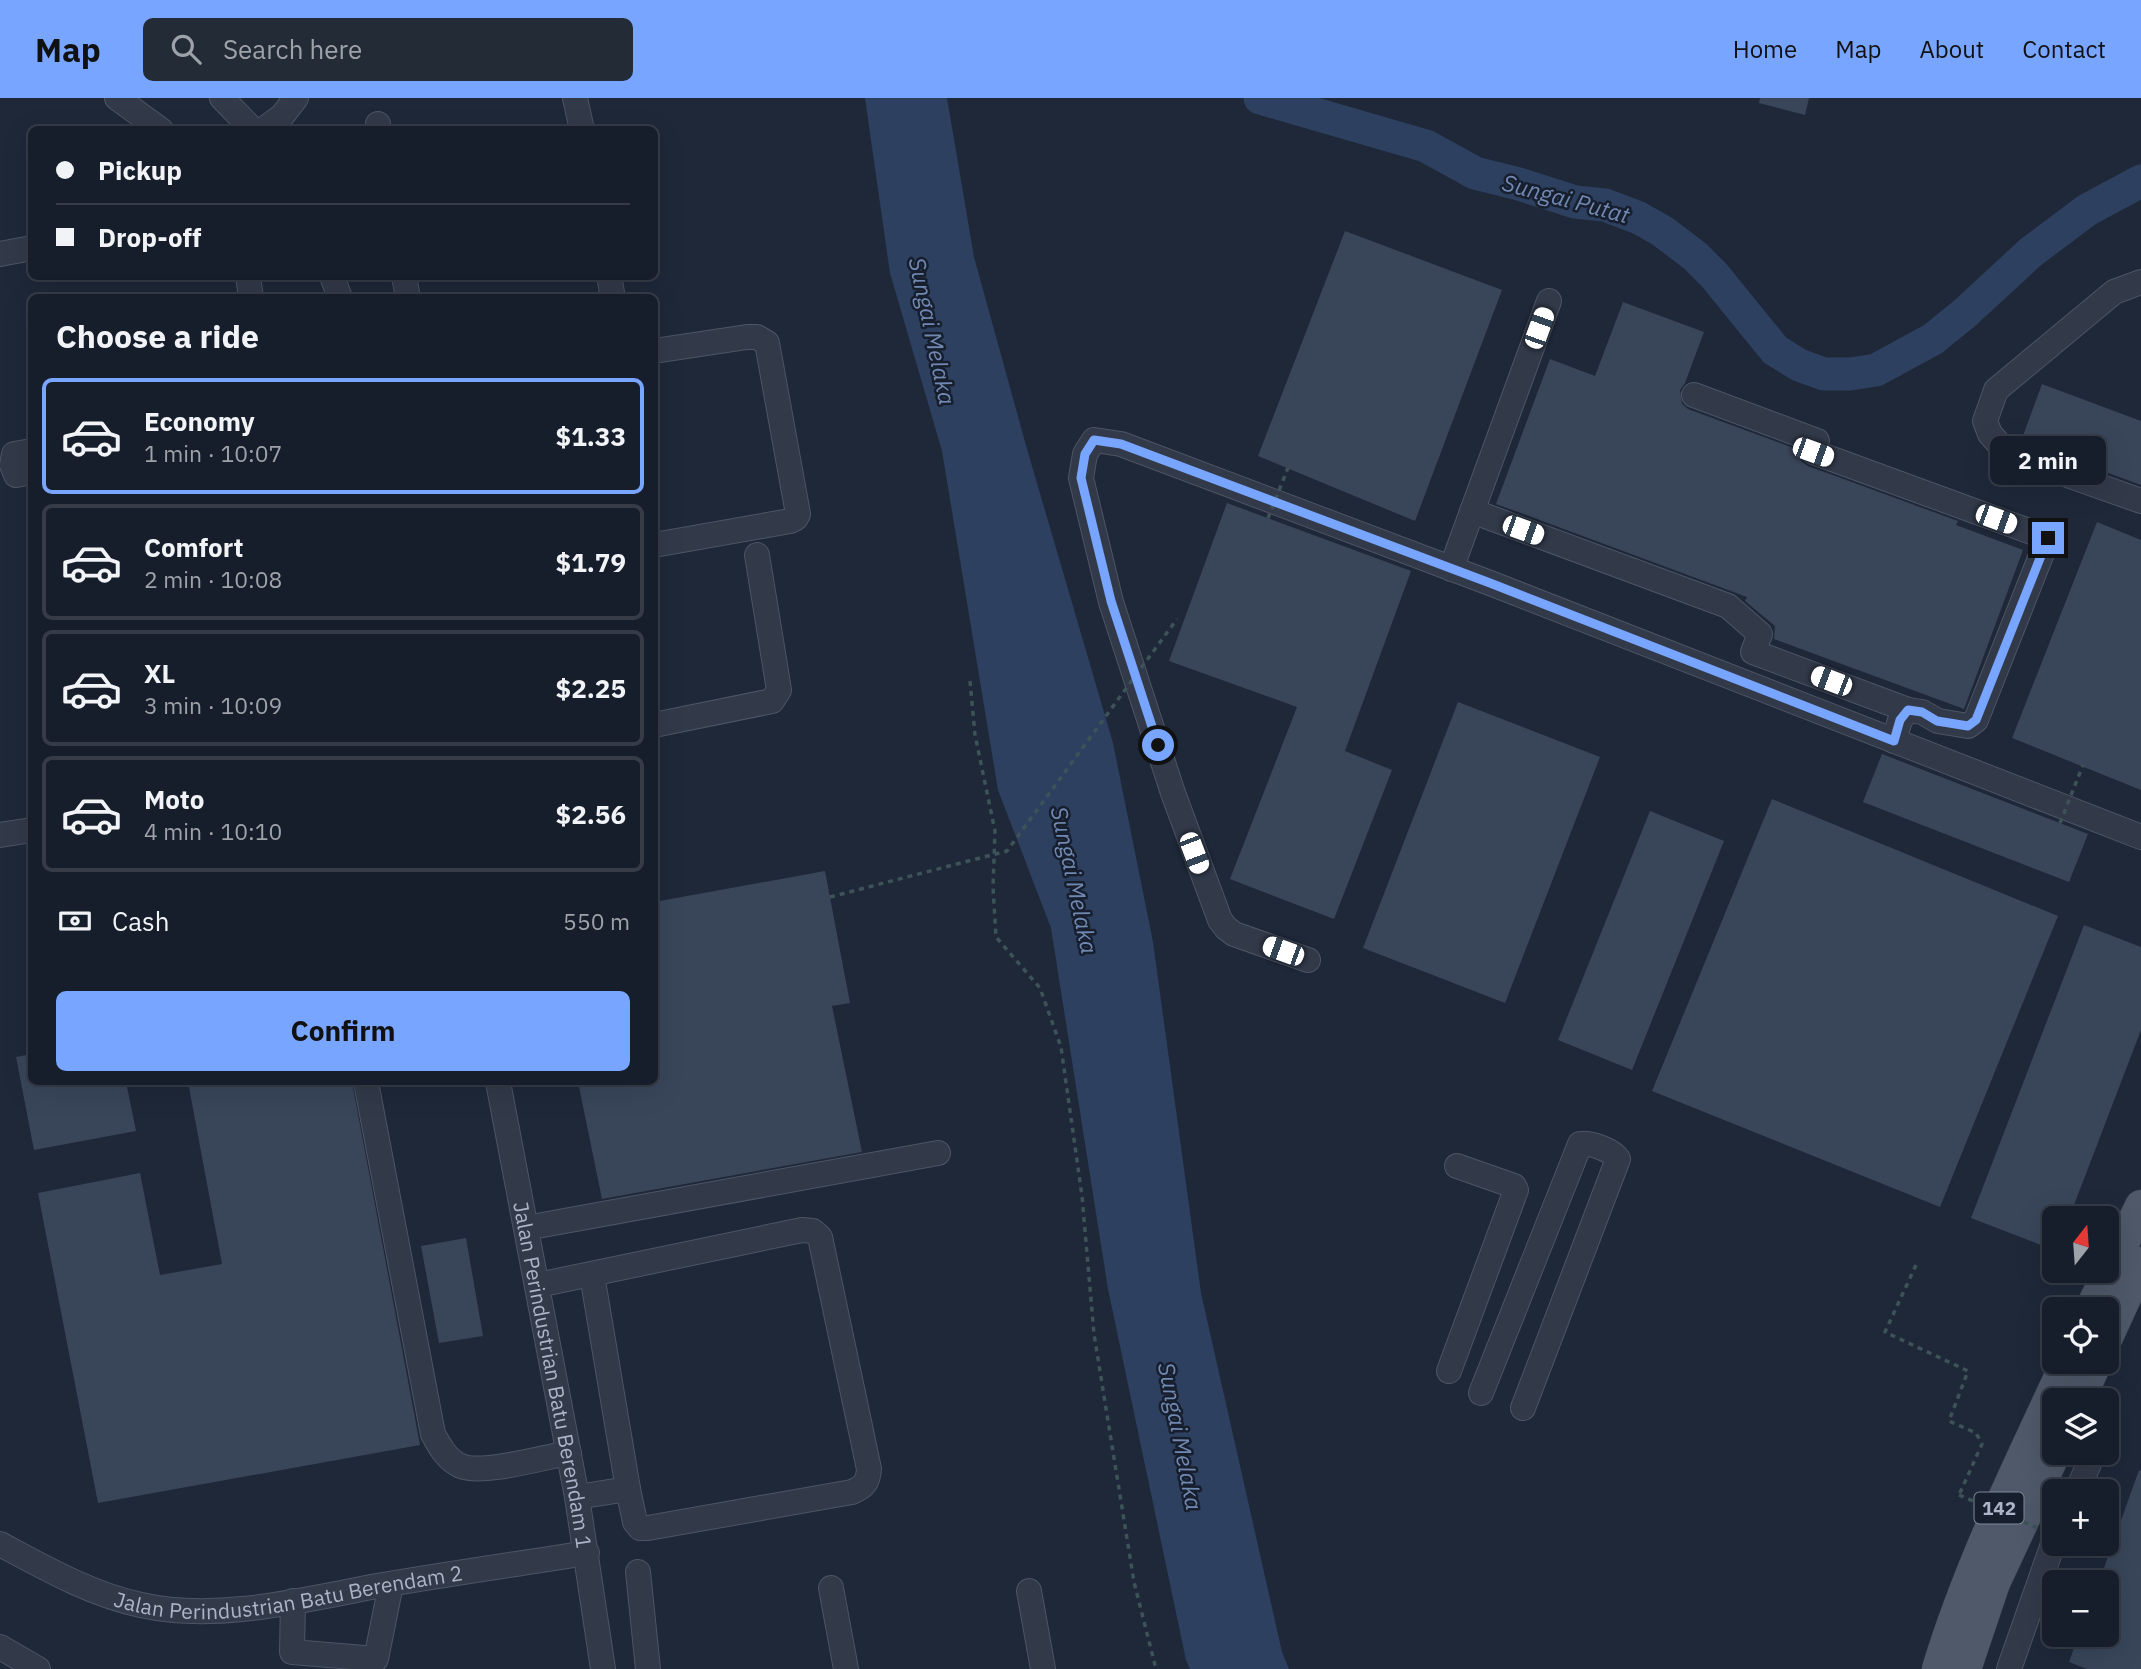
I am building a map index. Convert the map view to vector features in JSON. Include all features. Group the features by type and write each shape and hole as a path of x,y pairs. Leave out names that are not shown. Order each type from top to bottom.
{"main road":[{"path":"2097,1297 2141,1206"},
{"path":"2119,1311 2141,1263"},
{"name":"142","path":"1938,1669 1958,1606 1989,1531 2061,1374"},
{"name":"142","path":"1965,1669 1994,1583 2049,1465"}],"street":[{"path":"117,98 156,126"},
{"path":"222,98 249,126"},
{"path":"268,126 282,116 296,98"},
{"path":"575,98 581,126"},
{"path":"0,254 28,249"},
{"path":"2141,282 2114,292 1996,390 1985,421 1990,434 2008,454 2141,500"},
{"path":"1451,569 1549,301"},
{"path":"658,350 747,337 757,337 767,343 798,514 790,521 658,544"},
{"path":"1472,511 1728,606 1760,634 1753,652 1908,710 1922,712 1937,721 1968,726 1976,720 2048,538 1813,452 1817,441 1694,395"},
{"path":"1308,960 1234,934 1220,920 1177,805 1111,601 1081,478 1085,454 1094,440 1121,444 1451,569 2141,837"},
{"path":"28,452 14,454 12,465 16,475 28,473"},
{"path":"658,724 772,701 779,690 757,555"},
{"path":"1894,741 1900,720 1908,710"},
{"path":"0,835 28,831"},
{"path":"367,1085 433,1434 439,1447 448,1458 460,1466 476,1470 569,1453"},
{"name":"Jalan Perindustrian Batu Berendam 1","path":"499,1085 577,1497 603,1669"},
{"path":"1481,1393 1580,1144 1585,1143 1614,1154 1618,1159 1522,1408"},
{"path":"526,1228 938,1153"},
{"path":"1449,1371 1516,1190 1514,1186 1457,1166"},
{"path":"538,1285 802,1230 813,1231 820,1237 869,1469 868,1480 862,1488 852,1492 640,1528 635,1522 628,1489 592,1275"},
{"path":"577,1497 628,1489"},
{"name":"Jalan Perindustrian Batu Berendam 2","path":"0,1544 80,1586 142,1606 203,1611 293,1601 587,1553"},
{"path":"2009,1669 2042,1549"},
{"path":"638,1573 648,1669"},
{"path":"293,1601 292,1652 376,1659 391,1584"},
{"path":"831,1588 846,1669"},
{"path":"1030,1591 1043,1669"},
{"path":"0,1647 37,1669"}],"path":[{"path":"1268,518 1288,468"},
{"path":"830,897 1007,852 1177,619"},
{"path":"970,681 975,734 995,831 993,887 996,937 1040,988 1060,1047 1082,1195 1094,1334 1134,1582 1156,1669"},
{"path":"2060,823 2082,765"},
{"path":"1916,1265 1885,1332 1968,1371 1950,1421 1976,1433 1982,1444 1959,1495 2042,1533"}],"water":[{"name":"Sungai Melaka","path":"865,98 947,98 974,257 1113,743 1153,942 1201,1293 1282,1652 1289,1669 1190,1669 1186,1660 1108,1289 1051,928 998,790 942,451 890,273"}],"building":[{"path":"1760,98 1809,98 1805,115 1759,103"},
{"path":"1345,231 1502,290 1415,521 1258,456"},
{"path":"1623,302 1704,332 1680,390 1682,404 1688,409 1799,450 1801,461 1808,466 1958,521 1956,525 2023,550 1964,709 1774,639 1775,626 1745,601 1747,597 1496,504 1550,359 1595,376"},
{"path":"2042,384 2141,421 2141,485 2021,441"},
{"path":"1227,503 1411,571 1345,751 1392,770 1334,919 1230,879 1297,707 1169,661"},
{"path":"2097,522 2141,540 2141,790 2012,738"},
{"path":"1458,702 1600,757 1505,1003 1363,948"},
{"path":"1882,754 2088,834 2069,882 1863,802"},
{"path":"1772,799 2058,916 1940,1207 1652,1091"},
{"path":"1650,811 1724,841 1632,1070 1558,1040"},
{"path":"825,871 850,1003 832,1006 862,1152 602,1199 579,1085 658,1085 658,901"},
{"path":"2084,925 2141,947 2141,1030 2074,1206 2042,1206 2042,1245 1971,1218"},
{"path":"28,1055 28,1085 127,1085 136,1131 34,1150 16,1057"},
{"path":"189,1085 353,1085 420,1445 98,1503 38,1193 140,1173 160,1275 222,1264"},
{"path":"466,1238 483,1336 439,1343 421,1246"},
{"path":"2139,1470 2141,1669 2087,1669 2069,1662 2074,1647 2119,1647 2119,1570 2103,1570 2108,1556 2119,1556 2119,1526"}],"waterway":[{"name":"Sungai Putat","path":"1260,98 1426,146 1475,173 1575,202 1605,205 1639,218 1662,231 1695,256 1714,275 1775,350 1799,365 1824,374 1876,370 1933,339 2031,252 2087,210 2141,181"}],"route":[{"path":"1158,745 1111,601 1081,478 1085,454 1094,440 1121,444 1490,583 1894,741 1900,720 1908,710 1922,712 1937,721 1968,726 1976,720 2048,538"}]}
